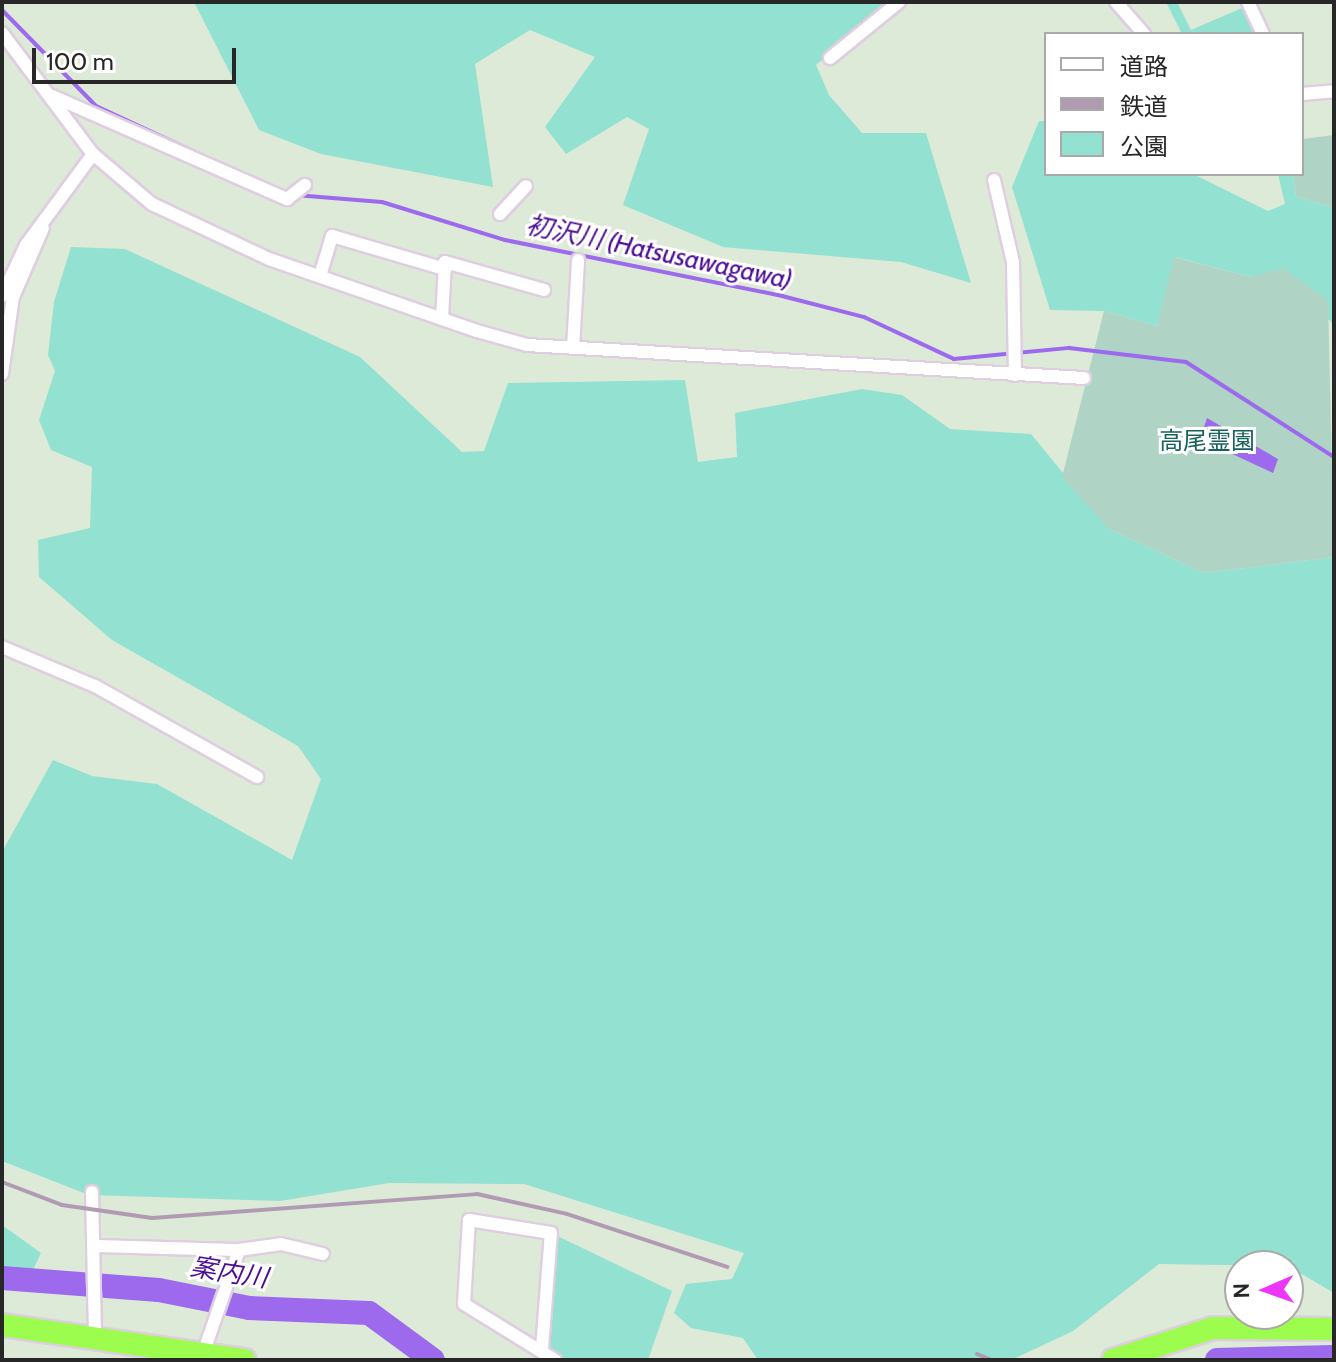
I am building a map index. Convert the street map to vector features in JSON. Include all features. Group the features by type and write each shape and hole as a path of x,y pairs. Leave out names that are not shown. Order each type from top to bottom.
{"highway":[{"path":"2,1325 204,1351 244,1360"},
{"path":"1113,1360 1213,1328 1334,1329"}],"street":[{"path":"830,58 899,2"},
{"path":"1116,2 1142,32"},
{"path":"1248,2 1262,32"},
{"path":"2,33 93,154 123,184 176,218 320,276 442,319 527,345 1084,378"},
{"path":"1304,94 1334,91"},
{"path":"52,96 287,199 305,185"},
{"path":"2,296 45,220 93,154"},
{"path":"994,180 1013,262 1012,347 1015,375"},
{"path":"500,214 526,186"},
{"path":"2,374 13,297 45,220"},
{"path":"320,276 332,236 445,269"},
{"path":"573,348 578,260"},
{"path":"442,319 445,262 544,290"},
{"path":"2,647 95,686 257,777"},
{"path":"92,1192 95,1336"},
{"path":"542,1349 551,1233 469,1220 464,1304 542,1349 555,1360"},
{"path":"94,1246 239,1250 281,1244 323,1254"},
{"path":"204,1351 239,1250"}],"green space":[{"path":"194,2 892,2 816,65 829,95 862,133 926,133 971,283 901,262 723,247 623,205 649,129 627,117 566,154 545,127 595,57 530,30 475,64 493,187 321,154 259,130"},
{"path":"1166,2 1177,2 1191,30 1249,5 1262,32 1181,32"},
{"path":"1039,121 1044,121 1044,176 1197,176 1268,211 1285,204 1278,176 1293,176 1296,196 1334,208 1334,332 1331,321 1251,277 1175,257 1157,326 1104,311 1050,310 1012,187"},
{"path":"1334,135 1334,208 1296,196 1293,176 1304,176 1304,139"},
{"path":"71,247 125,249 360,357 462,452 484,451 508,383 685,380 698,462 737,457 735,413 862,389 902,395 950,429 1031,434 1109,529 1204,573 1334,557 1334,1293 1304,1275 1304,1250 1224,1250 1224,1265 1159,1264 1073,1331 1011,1360 758,1360 743,1338 691,1328 674,1313 686,1284 732,1279 744,1253 524,1184 389,1183 280,1201 89,1195 2,1161 2,852 53,760 92,776 157,784 292,860 321,779 298,746 112,640 39,577 38,540 90,528 92,467 51,450 39,420 55,371 48,355 54,302"},
{"name":"高尾霊園","path":"1174,257 1251,277 1283,268 1328,300 1334,557 1204,573 1109,529 1062,477 1104,311 1157,326"},
{"path":"2,1225 41,1253 30,1276 2,1266"},
{"path":"551,1233 672,1291 648,1360 555,1360 542,1349"}],"shaded area":[{"path":"1207,418 1278,459 1273,473 1200,439"}],"waterway":[{"name":"初沢川 (Hatsusawagawa)","path":"2,10 96,106 210,159"},
{"name":"初沢川 (Hatsusawagawa)","path":"295,195 382,202 505,240 782,296 864,317 954,359 1069,348 1186,362 1334,457"},
{"name":"案内川","path":"2,1278 159,1290 249,1308 369,1313 433,1360"},
{"name":"案内川","path":"1217,1360 1334,1357"}],"railway":[{"path":"2,1182 62,1205 152,1218 477,1194 567,1214 727,1267"},
{"path":"977,1354 992,1360"}]}
